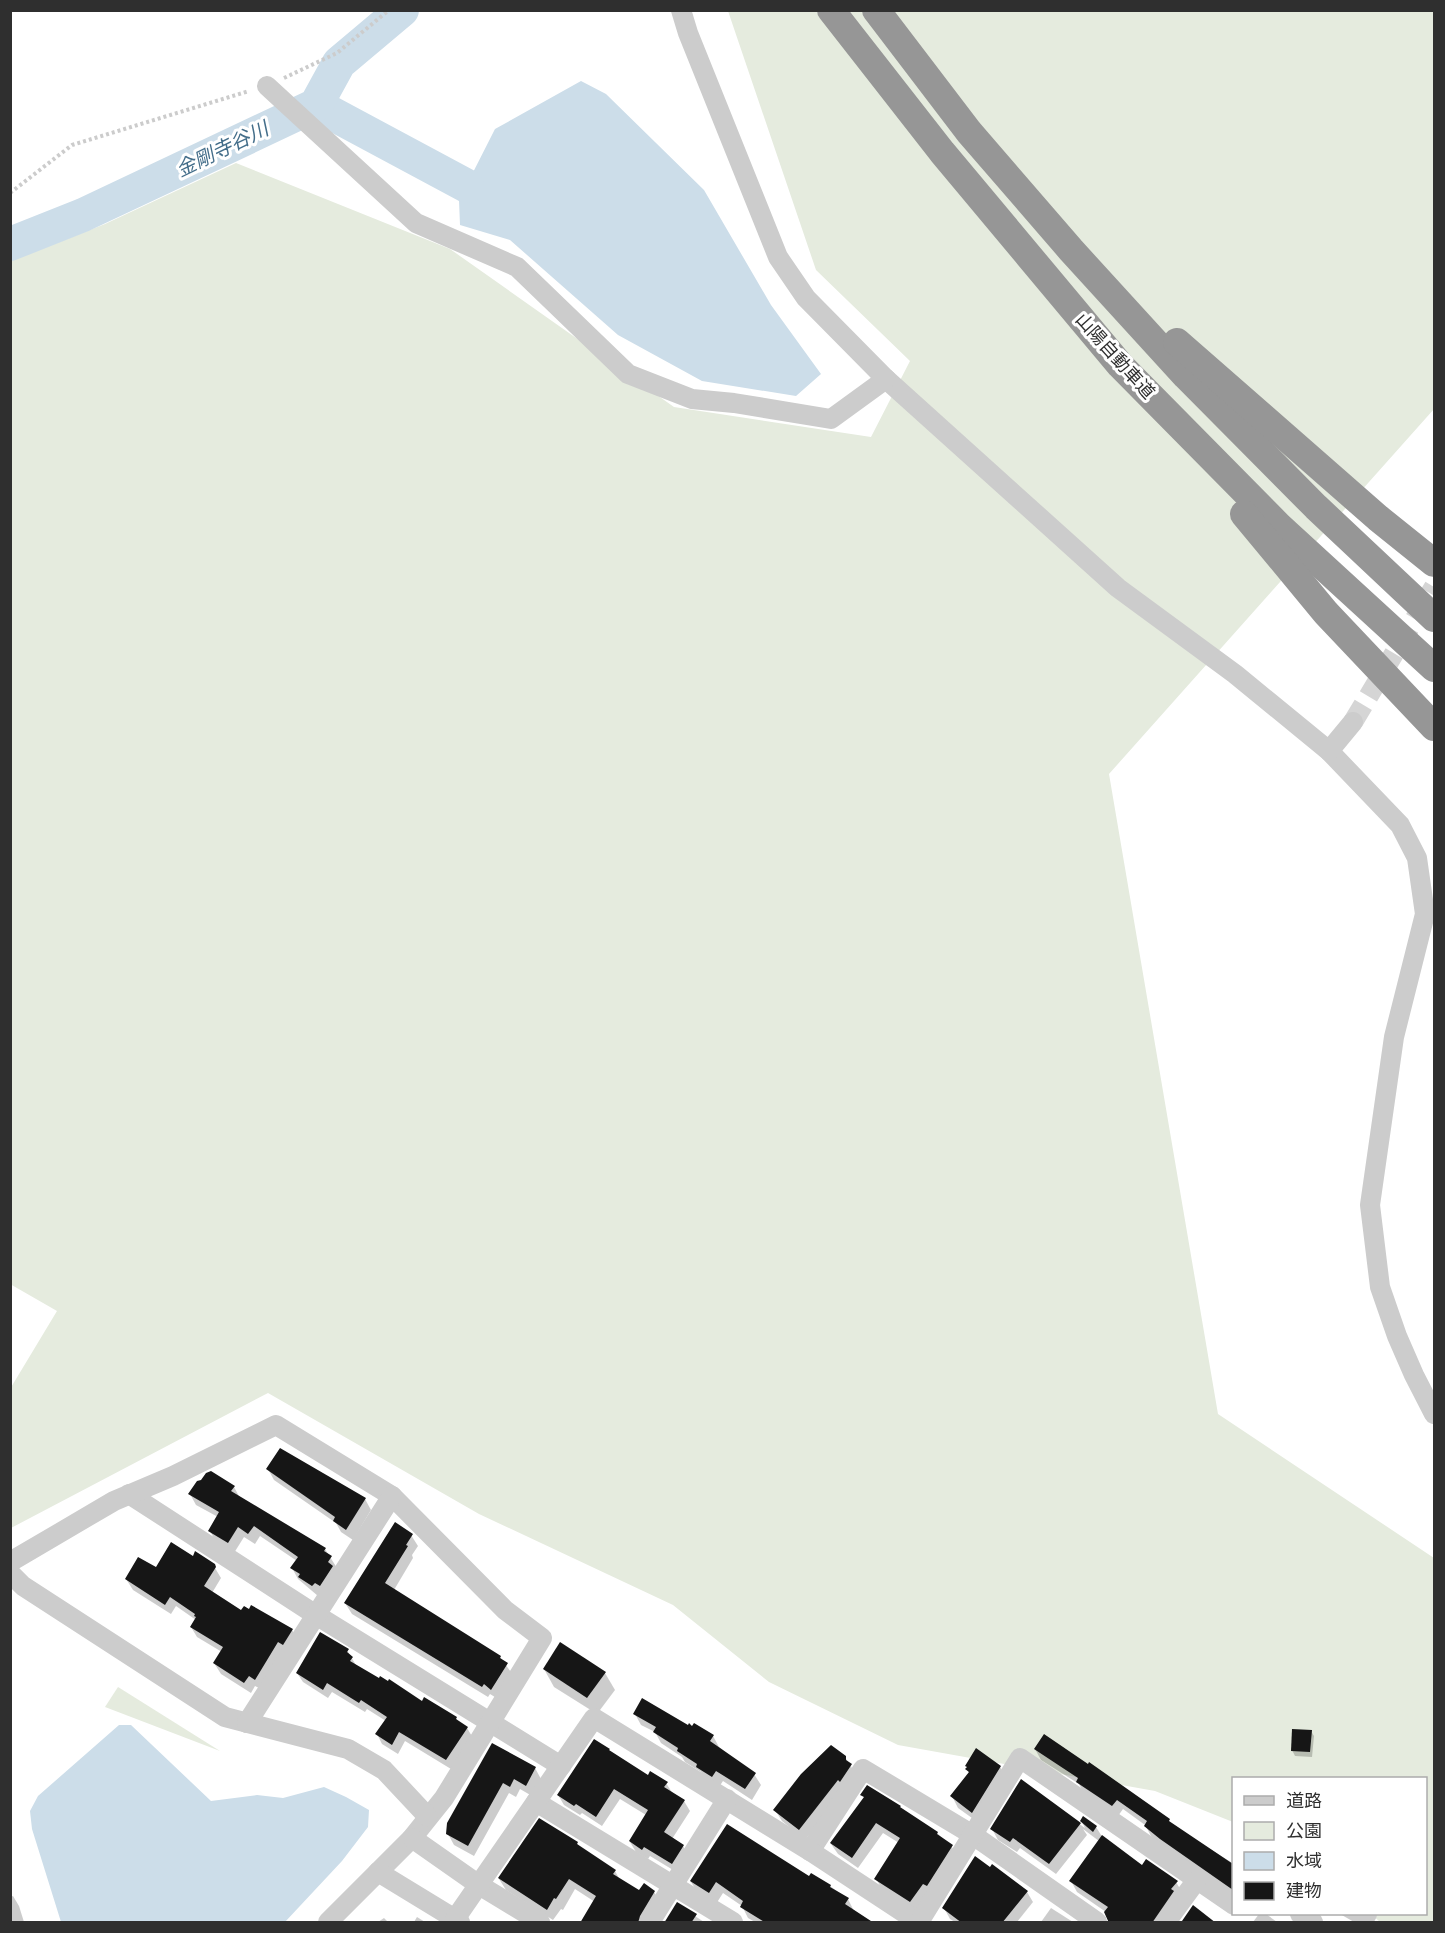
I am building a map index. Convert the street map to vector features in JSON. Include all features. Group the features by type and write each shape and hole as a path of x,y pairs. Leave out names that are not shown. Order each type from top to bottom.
{"highway":[{"name":"山陽自動車道","path":"831,10 942,152 1120,365 1279,526 1434,668"},
{"path":"876,10 969,132 1071,250 1186,376 1316,507 1434,618"},
{"path":"969,132 1066,227 1168,335 1378,518 1434,563"},
{"path":"1120,365 1326,613 1434,727"}],"street":[{"path":"681,10 688,33 777,257 806,298 886,379 1118,588 1235,674 1329,751 1401,825 1417,858 1425,914 1394,1037 1370,1205 1380,1287 1397,1336 1434,1414"},
{"path":"267,86 416,223 517,267 628,374 692,399 734,403 831,419 886,379"},
{"path":"1329,751 1353,722"},
{"path":"10,1563 114,1501 173,1476 276,1425 392,1497 505,1610 542,1638 444,1798 412,1838 328,1923"},
{"path":"129,1494 316,1615 561,1766"},
{"path":"247,1723 392,1497"},
{"path":"10,1573 23,1586 225,1717 348,1749 384,1770 429,1817"},
{"path":"378,1872 458,1921 479,1885 594,1718 810,1851 918,1923 1020,1758 1232,1904"},
{"path":"810,1851 863,1769 973,1835 1097,1923"},
{"path":"650,1923 727,1799"},
{"path":"536,1802 733,1923"},
{"path":"412,1838 479,1885 540,1923"},
{"path":"1166,1923 1196,1881"}],"path":[{"path":"10,193 72,145 267,86 337,52 389,10"}],"green space":[{"path":"728,11 1434,11 1434,409 1109,774 1218,1414 1434,1558 1434,1922 1380,1922 1372,1915 1427,1915 1427,1777 1232,1777 1232,1822 1155,1791 898,1745 769,1682 673,1605 479,1514 268,1393 11,1528 10,1389 57,1311 10,1284 11,261 105,224 236,163 450,249 674,407 871,437 910,361 816,270"},
{"path":"118,1687 220,1751 105,1707"}],"water":[{"path":"581,81 606,94 704,190 771,305 821,374 796,396 702,381 618,335 510,240 460,225 459,200 495,129"},
{"path":"119,1725 131,1725 211,1801 257,1795 283,1798 324,1787 369,1810 368,1827 342,1861 285,1922 61,1922 32,1829 30,1811 38,1796"}],"building":[{"path":"280,1448 366,1498 346,1530 333,1521 335,1517 266,1469"},
{"path":"211,1471 235,1486 231,1491 326,1548 324,1551 332,1556 328,1562 333,1566 320,1586 315,1583 312,1586 298,1577 300,1574 290,1568 298,1557 254,1526 248,1534 238,1527 228,1543 208,1531 219,1512 188,1494 197,1481"},
{"path":"395,1522 413,1534 385,1583 501,1656 500,1658 508,1663 491,1690 484,1684 482,1687 344,1603"},
{"path":"171,1542 193,1556 195,1551 215,1564 216,1567 204,1586 241,1610 244,1606 249,1609 251,1605 293,1629 283,1645 278,1642 255,1680 249,1676 244,1683 213,1663 223,1647 190,1627 196,1617 195,1614 170,1597 165,1605 125,1579 138,1557 156,1567"},
{"path":"320,1632 349,1649 347,1652 353,1657 350,1661 379,1678 380,1676 388,1681 389,1679 422,1701 424,1697 457,1717 456,1719 468,1727 446,1760 399,1732 392,1745 375,1734 387,1717 361,1700 359,1703 327,1683 323,1690 296,1673"},
{"path":"560,1642 606,1672 587,1698 543,1669"},
{"path":"642,1698 688,1725 689,1723 692,1726 694,1723 714,1735 710,1741 756,1773 745,1789 716,1771 712,1777 677,1751 678,1748 653,1732 656,1727 633,1714"},
{"path":"1292,1729 1312,1730 1310,1752 1291,1751"},
{"path":"1044,1734 1088,1764 1089,1762 1170,1819 1169,1821 1232,1863 1232,1889 1160,1839 1144,1826 1147,1821 1117,1800 1112,1806 1076,1782 1078,1778 1034,1749"},
{"path":"594,1739 648,1775 650,1771 668,1782 664,1787 685,1800 664,1832 684,1845 672,1864 644,1847 642,1850 629,1841 648,1810 614,1789 596,1817 557,1795"},
{"path":"492,1743 536,1767 526,1786 514,1779 510,1787 503,1783 468,1846 446,1834 447,1823"},
{"path":"831,1745 846,1756 846,1760 852,1764 840,1782 838,1780 799,1830 773,1810 801,1774"},
{"path":"976,1748 1001,1766 972,1813 950,1796 969,1772 965,1766"},
{"path":"1021,1779 1081,1823 1049,1864 1013,1838 1010,1842 990,1829"},
{"path":"867,1785 901,1806 953,1845 927,1886 923,1884 910,1902 874,1879 900,1838 876,1823 852,1858 830,1843 864,1797 860,1795"},
{"path":"1083,1816 1097,1826 1093,1832 1080,1821"},
{"path":"539,1818 578,1842 577,1844 616,1870 613,1874 639,1890 644,1883 655,1891 638,1923 580,1923 596,1896 569,1879 547,1910 498,1878"},
{"path":"727,1824 809,1876 811,1873 831,1885 830,1887 849,1898 845,1904 874,1923 766,1923 740,1907 743,1901 716,1882 709,1893 690,1881"},
{"path":"1102,1835 1142,1865 1146,1859 1178,1881 1171,1889 1174,1891 1152,1923 1109,1923 1104,1912 1108,1907 1069,1881"},
{"path":"975,1856 990,1867 992,1864 1028,1891 1002,1923 962,1923 942,1908"},
{"path":"677,1902 697,1914 691,1923 664,1923"},
{"path":"1193,1905 1216,1923 1184,1923 1182,1921"}],"waterway":[{"name":"金剛寺谷川","path":"10,244 83,215 316,105 339,63 402,10"},
{"path":"316,105 467,186"}],"tunnel":[{"path":"1353,722 1434,587"}]}
